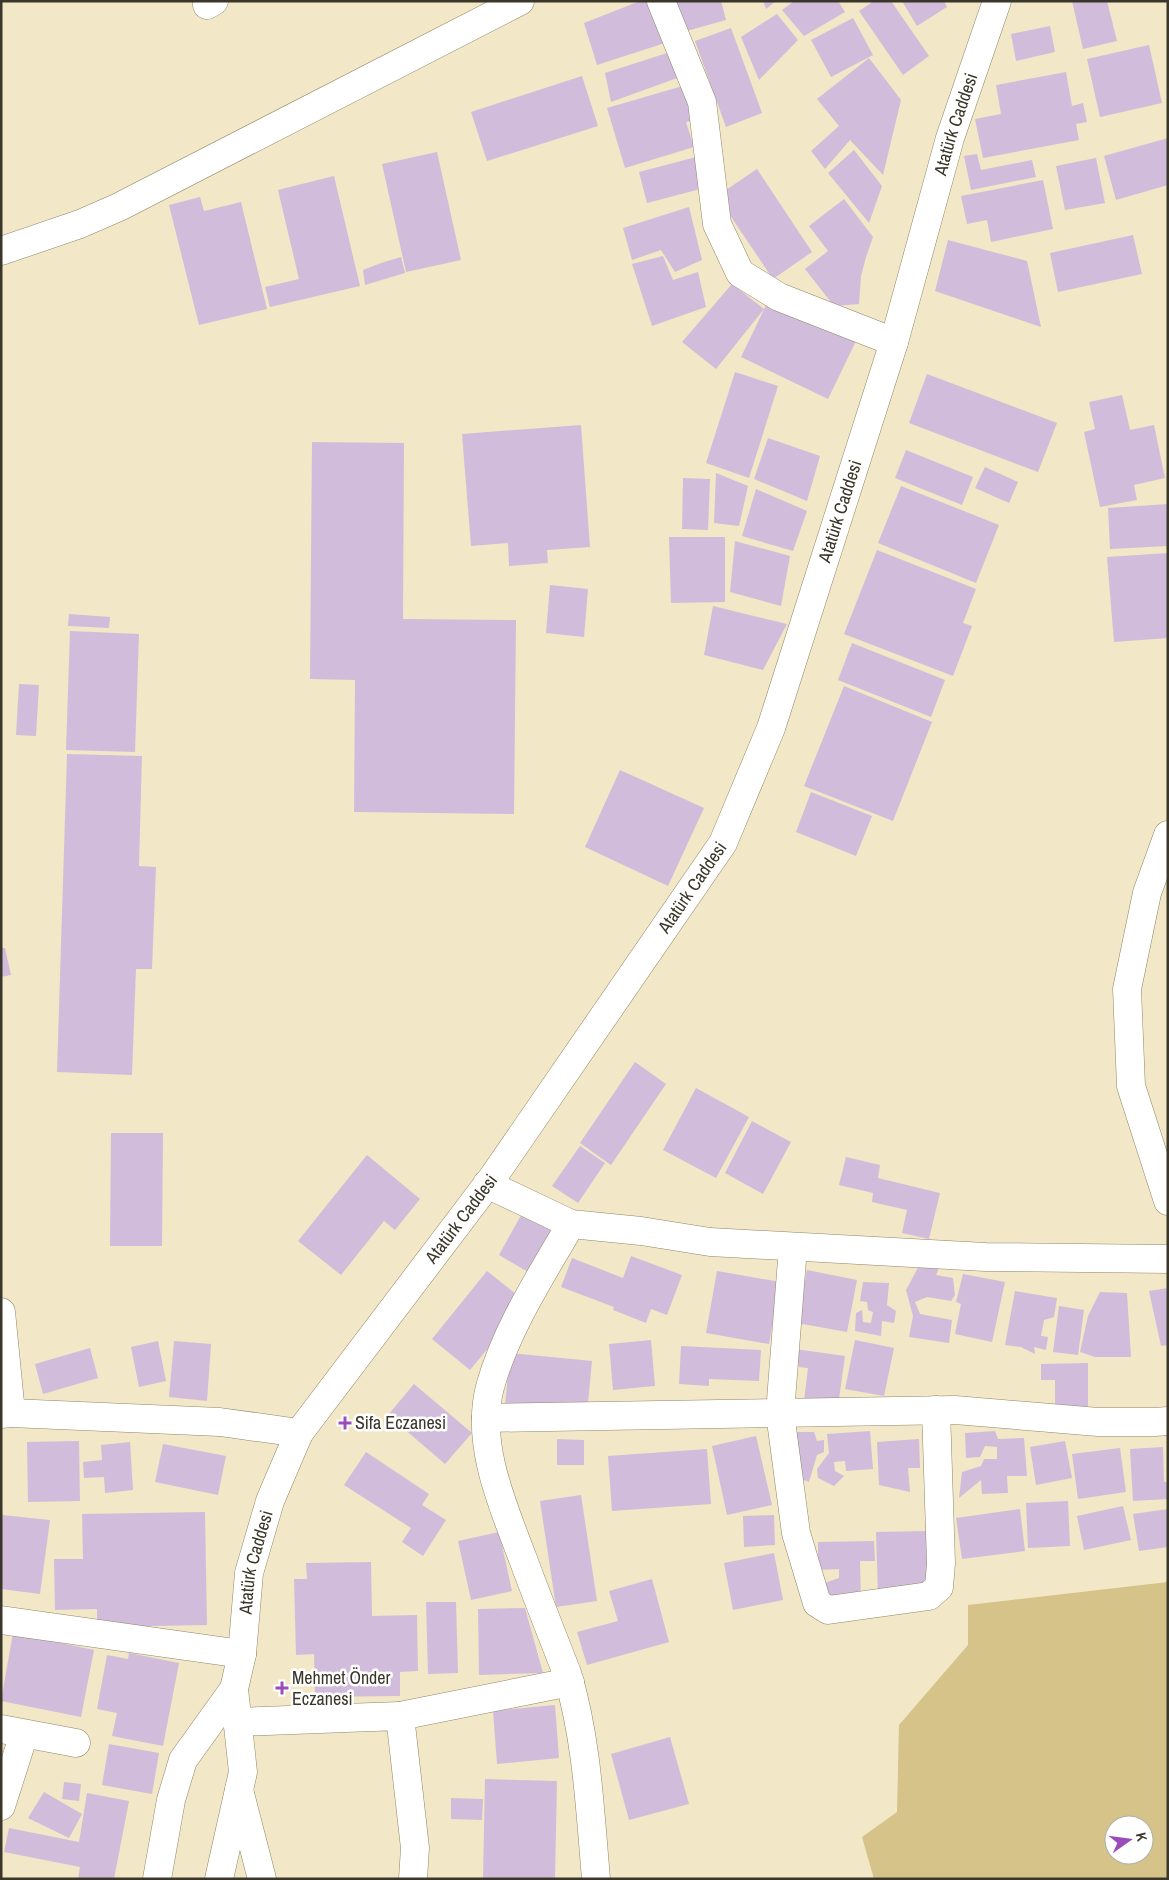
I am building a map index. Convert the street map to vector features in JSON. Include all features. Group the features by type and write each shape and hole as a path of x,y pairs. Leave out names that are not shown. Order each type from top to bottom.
{"street":[{"path":"1,251 80,224 119,207 520,1"},
{"path":"661,1 702,102 717,224 740,273 779,297 894,342"},
{"name":"Atatürk Caddesi","path":"234,1689 242,1654 249,1573 270,1501 299,1433 487,1184 653,947 723,843 771,728 894,342 950,138 997,1"},
{"path":"1168,835 1147,893 1127,989 1131,1086 1168,1201"},
{"path":"487,1184 571,1224 641,1231 710,1242 985,1257 1168,1259"},
{"path":"571,1224 530,1294 506,1344 490,1388 486,1418 488,1448 499,1494 570,1682 583,1736 596,1879"},
{"path":"792,1247 780,1413 796,1533 817,1602 828,1610 929,1596 939,1587 941,1563 936,1410"},
{"path":"1,1312 6,1413 220,1422 299,1433"},
{"path":"486,1418 955,1410 1098,1422 1168,1421"},
{"path":"1,1620 242,1654"},
{"path":"237,1722 400,1716 570,1682"},
{"path":"219,1879 243,1772 234,1689"},
{"path":"158,1879 172,1800 183,1760 234,1689"},
{"path":"400,1716 415,1848 413,1879"},
{"path":"1,1806 13,1731 76,1743"},
{"path":"239,1790 262,1879"}],"shaded area":[{"path":"1168,1582 1168,1879 874,1879 862,1837 897,1812 899,1725 968,1645 968,1605"}],"building":[{"path":"640,1 649,1 665,43 597,65 584,23"},
{"path":"674,1 721,1 726,20 683,32"},
{"path":"763,1 776,1 766,9"},
{"path":"794,1 838,1 845,12 804,36 782,10"},
{"path":"874,1 891,1 929,56 903,75 859,11"},
{"path":"902,1 944,1 947,7 917,26"},
{"path":"1072,1 1107,1 1117,41 1083,49"},
{"path":"777,14 798,40 759,80 741,37"},
{"path":"853,18 873,55 831,77 811,40"},
{"path":"1050,26 1055,52 1016,61 1011,34"},
{"path":"731,28 762,113 726,127 695,41"},
{"path":"1149,45 1162,103 1100,117 1087,59"},
{"path":"667,53 680,77 611,102 605,73"},
{"path":"869,58 901,100 883,175 850,140 825,169 811,151 839,126 817,99"},
{"path":"1066,72 1072,106 1083,103 1087,122 1076,124 1079,140 983,158 975,119 1001,114 996,85"},
{"path":"582,76 598,126 487,161 471,112"},
{"path":"686,85 696,120 686,122 694,147 625,168 607,108"},
{"path":"1168,138 1168,185 1116,200 1104,156"},
{"path":"854,150 882,186 869,223 828,173"},
{"path":"437,152 461,260 406,272 382,164"},
{"path":"977,154 981,170 1032,160 1036,177 971,190 964,156"},
{"path":"700,156 708,187 647,203 639,172"},
{"path":"1096,158 1105,203 1065,210 1056,166"},
{"path":"757,169 812,252 773,279 717,196"},
{"path":"334,176 360,286 270,307 265,287 299,279 278,190"},
{"path":"1043,180 1053,229 991,242 987,220 967,224 961,196"},
{"path":"200,197 204,211 241,202 267,309 199,325 169,205"},
{"path":"844,199 873,237 861,276 859,304 834,306 805,269 828,251 809,226"},
{"path":"689,207 702,260 675,272 661,250 632,260 623,228"},
{"path":"1133,235 1142,274 1058,292 1050,253"},
{"path":"948,240 1027,261 1041,327 935,291"},
{"path":"663,256 673,280 698,272 706,307 652,326 632,264"},
{"path":"401,257 405,273 365,285 363,270"},
{"path":"732,284 764,309 716,369 682,342"},
{"path":"770,297 857,339 828,399 741,357"},
{"path":"735,372 778,386 749,478 706,463"},
{"path":"927,374 1057,423 1038,472 909,423"},
{"path":"1122,395 1130,430 1154,425 1165,478 1134,485 1137,500 1100,507 1084,432 1095,429 1089,402"},
{"path":"581,425 590,547 547,550 548,563 509,566 508,543 471,546 462,434"},
{"path":"768,438 820,456 807,501 754,479"},
{"path":"312,442 404,443 403,619 516,620 514,814 354,812 355,680 310,679"},
{"path":"906,450 973,477 962,505 895,478"},
{"path":"985,467 1018,482 1009,503 975,488"},
{"path":"716,473 748,486 739,526 714,523"},
{"path":"683,478 710,479 708,530 682,529"},
{"path":"901,486 999,525 976,583 878,543"},
{"path":"756,489 807,511 793,551 742,536"},
{"path":"1168,504 1168,546 1110,549 1108,508"},
{"path":"669,537 725,537 725,602 671,603"},
{"path":"735,541 790,556 781,606 730,592"},
{"path":"877,550 976,589 963,623 972,626 953,676 844,634"},
{"path":"1168,553 1168,638 1114,642 1107,557"},
{"path":"550,585 588,589 584,637 546,633"},
{"path":"713,606 787,624 763,670 704,655"},
{"path":"69,614 110,617 109,628 68,626"},
{"path":"70,631 139,634 135,752 66,750"},
{"path":"852,643 945,680 931,717 838,680"},
{"path":"19,684 39,685 36,736 16,735"},
{"path":"844,686 932,722 893,821 804,786"},
{"path":"67,754 142,756 139,866 156,867 152,969 136,969 132,1075 57,1072"},
{"path":"620,770 704,808 668,886 585,847"},
{"path":"811,792 872,816 856,856 796,832"},
{"path":"1,948 5,948 11,975 1,977"},
{"path":"635,1062 666,1084 611,1165 580,1143"},
{"path":"696,1088 749,1117 716,1178 663,1150"},
{"path":"752,1121 791,1142 763,1194 725,1173"},
{"path":"111,1133 163,1133 162,1246 110,1246"},
{"path":"580,1146 605,1163 578,1203 552,1186"},
{"path":"367,1155 420,1199 395,1230 384,1221 341,1275 298,1241"},
{"path":"846,1157 880,1165 878,1178 940,1193 929,1239 902,1233 907,1210 872,1202 873,1193 839,1185"},
{"path":"525,1208 557,1227 530,1273 499,1255"},
{"path":"631,1256 682,1275 667,1315 651,1309 646,1323 613,1310 614,1307 561,1287 572,1258 623,1278"},
{"path":"942,1261 936,1275 953,1278 955,1295 951,1301 927,1297 915,1302 920,1314 952,1320 949,1343 909,1337 913,1316 906,1290 921,1262"},
{"path":"807,1270 857,1280 847,1332 797,1323"},
{"path":"487,1271 526,1302 470,1370 432,1339"},
{"path":"717,1271 780,1282 769,1344 706,1333"},
{"path":"963,1274 1005,1282 992,1342 955,1334 961,1304 956,1302"},
{"path":"863,1282 889,1283 887,1305 896,1311 894,1323 882,1321 881,1336 855,1331 856,1313 862,1310 863,1322 871,1323 873,1312 868,1310 867,1302 860,1301"},
{"path":"1168,1288 1168,1345 1161,1346 1149,1291"},
{"path":"1015,1291 1057,1298 1054,1317 1044,1320 1041,1336 1048,1337 1046,1350 1034,1347 1035,1354 1021,1347 1005,1345"},
{"path":"1100,1292 1127,1293 1131,1357 1095,1357 1080,1352 1088,1316"},
{"path":"1059,1306 1084,1310 1078,1355 1053,1352"},
{"path":"651,1340 655,1386 613,1390 609,1344"},
{"path":"855,1340 894,1348 884,1396 845,1389"},
{"path":"158,1341 166,1381 139,1387 131,1347"},
{"path":"174,1341 211,1344 207,1401 169,1397"},
{"path":"681,1346 761,1350 759,1381 709,1379 709,1386 679,1384"},
{"path":"90,1348 98,1378 43,1394 35,1364"},
{"path":"795,1349 845,1356 838,1406 804,1401 808,1368 799,1367"},
{"path":"510,1353 592,1361 587,1413 505,1406"},
{"path":"1088,1363 1088,1414 1055,1414 1055,1380 1041,1380 1041,1364"},
{"path":"414,1384 472,1433 445,1464 388,1415"},
{"path":"870,1431 873,1469 846,1471 845,1461 834,1462 835,1471 844,1476 834,1486 818,1478 817,1469 829,1453 827,1434"},
{"path":"995,1431 998,1439 1024,1438 1027,1476 1007,1476 1008,1493 982,1494 981,1480 959,1498 962,1472 981,1466 984,1459 997,1459 997,1447 985,1446 980,1457 966,1458 965,1433"},
{"path":"797,1432 814,1432 817,1441 824,1440 824,1452 817,1455 809,1482 798,1478"},
{"path":"756,1436 772,1505 727,1515 712,1446"},
{"path":"557,1439 584,1440 584,1465 557,1465"},
{"path":"919,1439 920,1468 908,1468 910,1492 879,1485 877,1442"},
{"path":"79,1441 80,1501 28,1502 27,1442"},
{"path":"1065,1441 1072,1478 1036,1485 1030,1447"},
{"path":"130,1442 133,1490 105,1493 104,1477 84,1478 83,1462 102,1460 101,1445"},
{"path":"163,1444 226,1456 218,1495 155,1482"},
{"path":"1163,1447 1164,1482 1168,1482 1168,1499 1133,1501 1130,1449"},
{"path":"1120,1448 1126,1492 1078,1499 1072,1454"},
{"path":"707,1449 711,1504 612,1511 608,1456"},
{"path":"366,1452 429,1494 422,1505 446,1520 423,1556 402,1542 411,1528 344,1485"},
{"path":"581,1495 597,1601 556,1607 540,1501"},
{"path":"1068,1501 1070,1546 1028,1548 1026,1503"},
{"path":"1123,1506 1131,1540 1084,1550 1077,1516"},
{"path":"1020,1509 1025,1551 962,1559 956,1518"},
{"path":"1168,1509 1168,1547 1139,1551 1133,1514"},
{"path":"205,1512 207,1625 97,1627 97,1609 55,1610 54,1559 83,1559 82,1514"},
{"path":"2,1515 50,1520 40,1594 1,1589"},
{"path":"774,1515 775,1545 744,1547 743,1516"},
{"path":"927,1531 935,1586 878,1594 876,1532"},
{"path":"499,1532 512,1591 471,1600 458,1541"},
{"path":"874,1541 875,1561 860,1561 861,1603 834,1604 822,1584 839,1578 839,1569 818,1570 818,1542"},
{"path":"774,1553 783,1600 733,1610 724,1563"},
{"path":"371,1562 372,1616 417,1615 418,1671 400,1672 400,1696 315,1697 314,1654 296,1655 294,1579 307,1579 306,1563"},
{"path":"652,1579 669,1642 587,1665 577,1632 618,1621 609,1591"},
{"path":"426,1602 456,1602 458,1673 428,1674"},
{"path":"525,1608 543,1673 479,1675 478,1609"},
{"path":"13,1633 94,1650 81,1717 1,1701"},
{"path":"129,1653 179,1663 163,1746 112,1736 117,1713 97,1709 107,1655 128,1659"},
{"path":"555,1705 559,1758 497,1764 493,1711"},
{"path":"670,1737 689,1804 629,1820 611,1754"},
{"path":"109,1744 159,1753 152,1794 102,1785"},
{"path":"485,1779 557,1781 555,1879 483,1879"},
{"path":"64,1782 81,1784 79,1801 62,1799"},
{"path":"44,1792 82,1814 69,1838 28,1818"},
{"path":"87,1793 129,1801 114,1879 78,1879 80,1867 4,1852 9,1828 79,1842"},
{"path":"451,1798 483,1799 482,1820 451,1819"}],"place":[{"name":"Sifa Eczanesi","path":"345,1423"},
{"name":"Mehmet Önder Eczanesi","path":"282,1688"}]}
